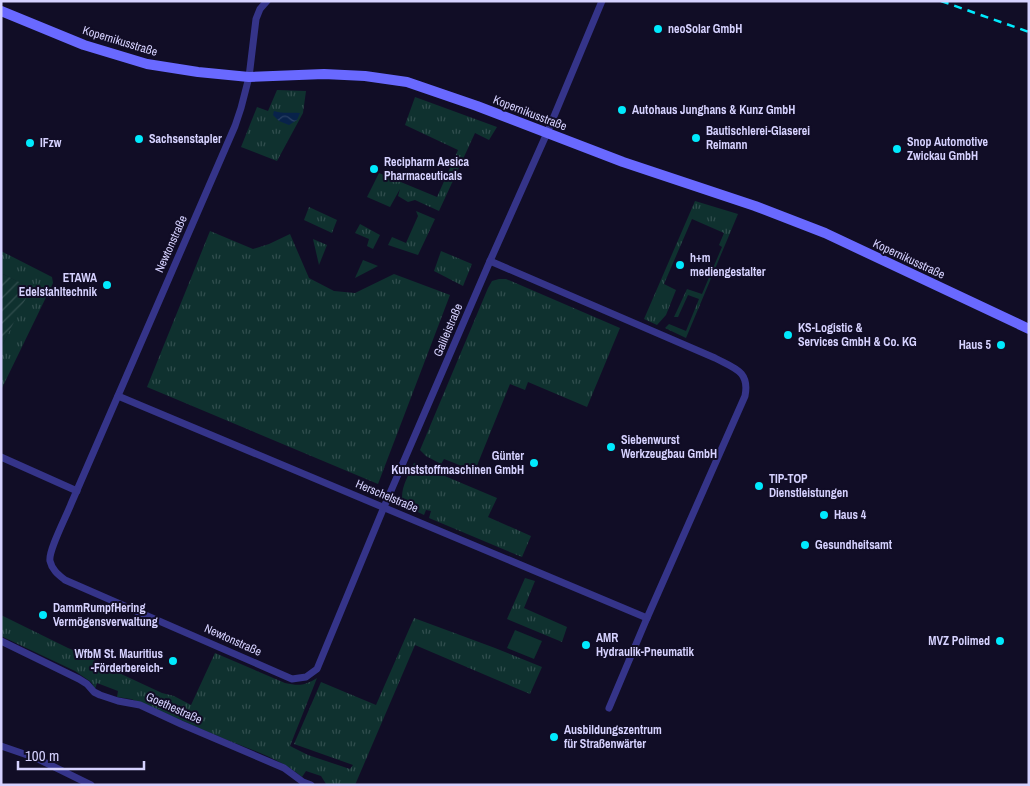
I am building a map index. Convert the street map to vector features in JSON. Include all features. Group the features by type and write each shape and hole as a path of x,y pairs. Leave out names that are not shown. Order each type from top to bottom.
{"street":[{"name":"Newtonstraße","path":"266,1 256,19 249,77 242,108 55,542 50,560 54,570 65,580 292,679 306,677 317,669"},
{"name":"Galileistraße","path":"317,669 384,507 490,261 548,133 602,1"},
{"name":"Kopernikusstraße","path":"1,11 84,44 147,64 249,77 324,74 365,76 407,82 450,96 623,162 750,205 825,234 1029,329"},
{"path":"490,261 715,358 733,367 745,378 745,396 609,708"},
{"name":"Herschelstraße","path":"118,396 647,618"},
{"path":"1,457 77,491"},
{"name":"Goethestraße","path":"1,641 79,679 100,695 118,701 140,704 284,768 311,785"},
{"path":"1,746 36,758 91,785"}],"green space":[{"path":"277,90 306,91 303,113 277,161 241,147 257,107 268,111"},
{"path":"415,97 497,127 489,140 475,133 439,211 415,200 408,202 398,196 400,189 390,207 367,197 379,173 437,197 458,150 405,125"},
{"path":"695,201 738,214 686,338 665,328 669,324 686,331 699,299 688,295 678,317 674,317 687,289 702,294 722,247 719,245 724,233 692,219 664,284 676,290 666,315 657,325 644,319"},
{"path":"309,207 337,220 332,233 304,220"},
{"path":"416,211 435,219 418,255 388,245 392,237 406,243 418,216"},
{"path":"360,224 380,235 373,249 367,246 369,239 355,233"},
{"path":"210,231 253,249 290,234 309,278 334,291 355,293 394,274 450,295 378,484 147,387"},
{"path":"313,239 327,245 319,265"},
{"path":"1,251 52,277 53,283 1,390 1,348 30,288 1,273"},
{"path":"441,251 472,264 463,286 434,271"},
{"path":"363,260 378,266 355,278"},
{"path":"1,273 31,288 1,348"},
{"path":"506,279 620,328 587,407 528,382 525,390 510,384 474,473 470,476 465,475 467,468 444,459 441,464 426,456 420,450 488,288 492,281"},
{"path":"414,463 497,498 488,517 531,536 522,557 429,518 431,511 426,510 424,515 403,505 403,489"},
{"path":"525,578 535,581 524,608 567,627 562,642 507,619"},
{"path":"1,615 119,673 191,705 215,653 285,683 301,685 317,678 290,746 308,755 350,769 353,765 294,744 321,682 376,705 414,618 542,667 530,694 415,645 355,785 326,784 321,776 306,771 302,777 283,764 262,754 142,703 117,697 118,691 97,683 95,689 91,682 75,671 1,636"},
{"path":"515,630 542,641 534,659 507,648"}],"water":[{"path":"274,111 300,113 297,120 289,125 279,121 273,115"}],"railway":[{"path":"941,1 1029,32"}],"place":[{"name":"neoSolar GmbH","path":"658,29"},
{"name":"Autohaus Junghans & Kunz GmbH","path":"622,110"},
{"name":"Bautischlerei-Glaserei Reimann","path":"696,138"},
{"name":"Sachsenstapler","path":"139,139"},
{"name":"IFzw","path":"30,143"},
{"name":"Snop Automotive Zwickau GmbH","path":"897,149"},
{"name":"Recipharm Aesica Pharmaceuticals","path":"374,169"},
{"name":"h+m mediengestalter","path":"680,265"},
{"name":"ETAWA Edelstahltechnik","path":"107,285"},
{"name":"KS-Logistic & Services GmbH & Co. KG","path":"788,335"},
{"name":"Haus 5","path":"1001,345"},
{"name":"Siebenwurst Werkzeugbau GmbH","path":"611,447"},
{"name":"Günter Kunststoffmaschinen GmbH","path":"534,463"},
{"name":"TIP-TOP Dienstleistungen","path":"759,486"},
{"name":"Haus 4","path":"824,515"},
{"name":"Gesundheitsamt","path":"805,545"},
{"name":"DammRumpfHering Vermögensverwaltung","path":"43,615"},
{"name":"MVZ Polimed","path":"1000,641"},
{"name":"AMR Hydraulik-Pneumatik","path":"586,645"},
{"name":"WfbM St. Mauritius -Förderbereich-","path":"173,661"},
{"name":"Ausbildungszentrum für Straßenwärter","path":"554,737"}]}
